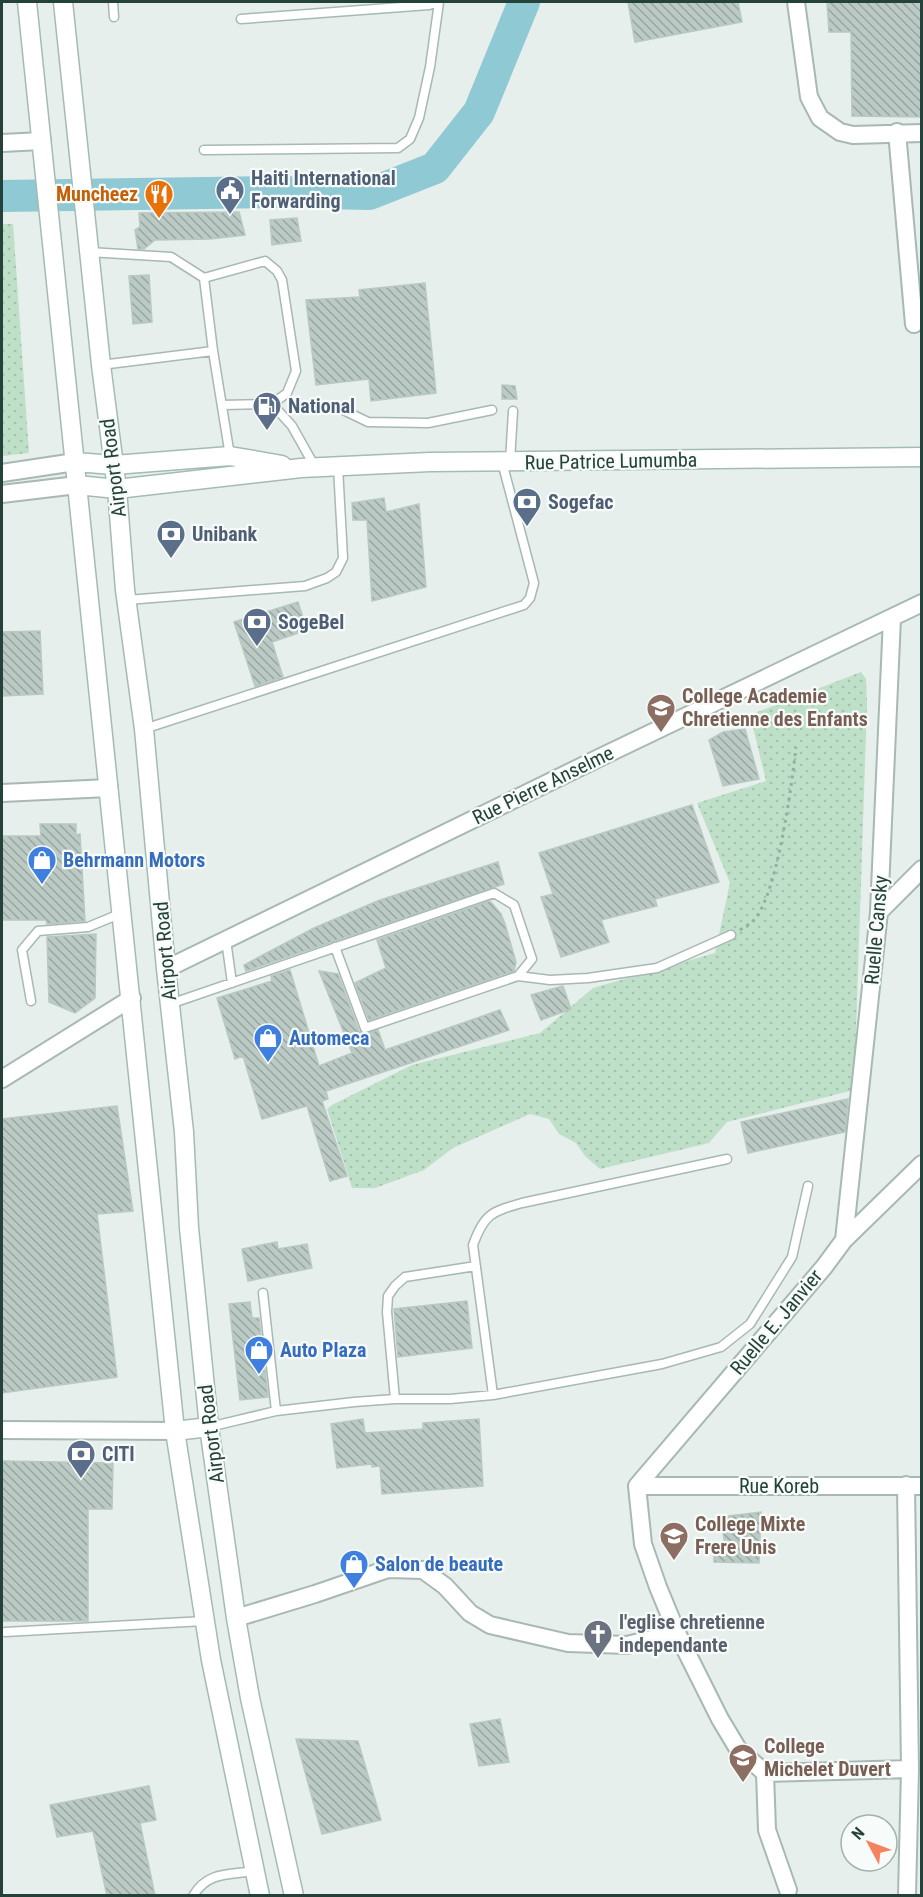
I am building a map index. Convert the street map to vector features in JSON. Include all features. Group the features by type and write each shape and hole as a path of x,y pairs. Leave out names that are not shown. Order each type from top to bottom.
{"main road":[{"name":"Airport Road","path":"27,2 176,1431 204,1621 260,1896"},
{"name":"Airport Road","path":"63,2 101,365 117,489 126,600 144,729 166,969 184,1132 189,1228 209,1427 236,1618 250,1698 294,1896"},
{"name":"Rue Patrice Lumumba","path":"75,462 114,465 230,456 308,467"},
{"name":"Rue Patrice Lumumba","path":"77,485 117,489 308,467 430,462 921,457"},
{"path":"176,1431 209,1427"}],"street":[{"path":"796,2 809,97 820,118 840,132 853,135 921,133"},
{"path":"897,132 914,324"},
{"path":"2,143 43,148"},
{"path":"2,473 75,462"},
{"path":"2,494 77,485"},
{"name":"Rue Pierre Anselme","path":"166,969 921,603"},
{"name":"Ruelle Cansky","path":"844,1240 879,912 892,618"},
{"path":"2,793 109,788"},
{"path":"879,912 921,869"},
{"path":"2,1079 132,998"},
{"name":"Ruelle E. Janvier","path":"637,1486 824,1267 844,1240 921,1164"},
{"path":"2,1430 176,1431"},
{"path":"637,1486 643,1544 658,1587 677,1633 720,1719 738,1749 765,1773 909,1769"},
{"name":"Rue Koreb","path":"637,1486 914,1486"},
{"path":"907,1896 914,1486"},
{"path":"236,1618 388,1569 423,1570 445,1586 470,1613 490,1625 568,1643 627,1645 677,1633"},
{"path":"765,1773 767,1830 788,1890"}],"lane":[{"path":"113,2 114,17"},
{"path":"204,150 398,148 410,139 419,118 430,68 438,2 429,5 241,19"},
{"path":"89,252 171,257 204,278 265,261 277,271 282,280 296,371 288,393 272,404 222,405"},
{"path":"204,278 230,456"},
{"path":"101,365 213,351"},
{"path":"272,404 292,426 308,467"},
{"path":"339,408 368,422 428,423 492,410"},
{"path":"144,729 524,605 530,598 534,583 506,462 513,411"},
{"path":"126,600 305,586 327,578 336,572 343,558 338,466"},
{"path":"170,1004 494,893 514,905 532,959 519,976"},
{"path":"31,1000 22,950 39,931 88,927 123,913"},
{"path":"335,948 365,1028 519,976 550,980 588,978 657,968 731,935"},
{"path":"226,940 232,983"},
{"path":"493,1395 473,1245 480,1224 495,1211 522,1203 727,1159"},
{"path":"209,1427 276,1411 354,1401 450,1399 493,1395 662,1364 721,1347 750,1324 792,1257 808,1186"},
{"path":"395,1399 387,1312 388,1296 405,1277 476,1266"},
{"path":"263,1293 276,1411"},
{"path":"5,1632 204,1621"},
{"path":"193,1896 198,1887 210,1877 255,1871"}],"path":[{"path":"731,935 754,921 770,891 791,797 796,747"}],"green space":[{"path":"2,224 13,224 29,453 2,456"},
{"path":"861,672 866,679 867,704 854,1090 727,1122 709,1143 600,1169 585,1156 576,1143 559,1134 549,1119 530,1114 453,1148 424,1170 375,1188 352,1188 327,1109 332,1105 412,1065 540,1033 593,988 715,953 730,883 697,803 766,781 750,715"}],"building":[{"path":"628,2 738,2 742,22 635,42"},
{"path":"827,2 921,2 921,117 852,116 851,32 829,32"},
{"path":"239,212 245,235 210,239 155,240 144,249 138,249 135,230 140,227 139,213"},
{"path":"297,218 301,241 272,245 270,220"},
{"path":"149,275 152,322 133,324 129,276"},
{"path":"425,283 436,393 371,401 369,379 316,385 306,300 360,297 359,290"},
{"path":"502,385 515,386 517,399 502,399"},
{"path":"384,498 386,512 419,504 426,587 372,601 367,520 353,520 352,503"},
{"path":"298,602 307,630 272,642 283,677 255,686 234,622"},
{"path":"40,631 43,694 2,696 2,632"},
{"path":"745,729 759,779 723,786 709,740 723,732"},
{"path":"692,805 719,882 655,899 657,906 601,920 609,942 561,957 541,897 553,894 539,853"},
{"path":"40,824 76,824 76,835 80,834 85,921 47,924 46,920 2,920 2,836 41,836"},
{"path":"498,862 504,884 246,971 244,965 314,928 380,900"},
{"path":"490,901 501,914 505,924 516,962 514,971 369,1020 355,983 386,968 377,940"},
{"path":"96,934 95,998 75,1013 49,1002 47,937"},
{"path":"290,970 319,1066 352,1053 319,971 338,974 359,1031 364,1034 378,1030 385,1050 500,1010 509,1030 326,1091 328,1099 322,1101 347,1176 330,1181 307,1106 262,1119 243,1056 235,1059 217,998 272,981 271,976"},
{"path":"563,986 571,1009 541,1020 531,995"},
{"path":"848,1099 845,1132 748,1153 741,1122"},
{"path":"117,1106 133,1211 97,1214 117,1377 2,1393 2,1119"},
{"path":"277,1242 278,1249 307,1244 312,1268 248,1281 242,1249"},
{"path":"467,1301 472,1348 398,1357 394,1309"},
{"path":"250,1302 252,1318 259,1318 268,1397 240,1400 229,1304"},
{"path":"363,1419 365,1433 423,1429 423,1423 479,1419 483,1486 382,1494 380,1466 372,1467 372,1464 337,1468 331,1424"},
{"path":"2,1461 113,1463 112,1509 88,1509 88,1621 2,1621"},
{"path":"761,1512 759,1563 714,1562 714,1544 725,1544 720,1517"},
{"path":"500,1719 509,1762 479,1766 470,1724"},
{"path":"296,1739 358,1741 381,1820 322,1834"},
{"path":"149,1786 156,1820 140,1823 155,1896 107,1896 93,1831 57,1837 50,1805"}],"waterway":[{"path":"2,196 277,192 369,194 435,168 479,112 524,2"}],"place":[{"name":"Haiti International Forwarding","path":"230,216"},
{"name":"Muncheez","path":"159,220"},
{"name":"National","path":"267,432"},
{"name":"Sogefac","path":"527,528"},
{"name":"Unibank","path":"171,560"},
{"name":"SogeBel","path":"257,648"},
{"name":"College Academie Chretienne des Enfants","path":"661,734"},
{"name":"Behrmann Motors","path":"42,886"},
{"name":"Automeca","path":"268,1064"},
{"name":"Auto Plaza","path":"259,1376"},
{"name":"CITI","path":"81,1480"},
{"name":"College Mixte Frere Unis","path":"674,1562"},
{"name":"Salon de beaute","path":"354,1590"},
{"name":"l'eglise chretienne independante","path":"598,1660"},
{"name":"College Michelet Duvert","path":"743,1784"}]}
